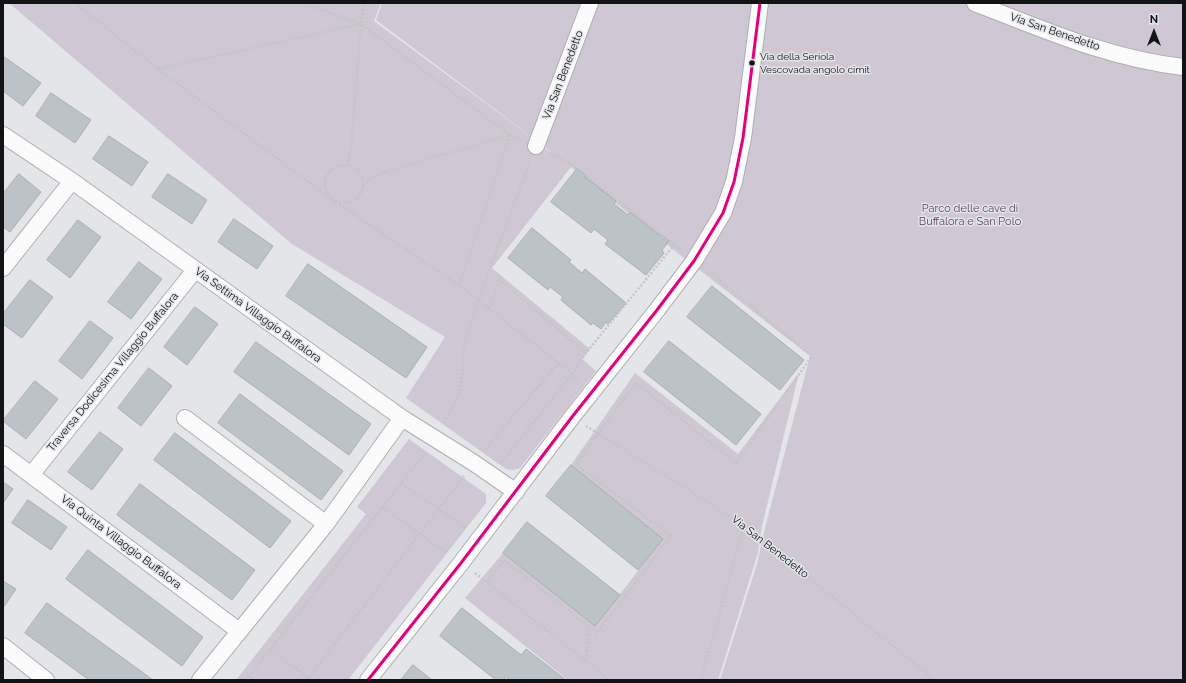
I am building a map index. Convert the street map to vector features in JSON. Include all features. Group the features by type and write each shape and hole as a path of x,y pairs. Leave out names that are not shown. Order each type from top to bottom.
{"street":[{"name":"Via San Benedetto","path":"536,146 590,3"},
{"path":"368,680 461,563 572,417 657,310 694,261 723,213 734,182 743,138 760,3"},
{"name":"Via San Benedetto","path":"975,3 1078,43 1158,64 1183,67"},
{"name":"Via Settima Villaggio Buffalora","path":"3,135 72,181 402,418 474,463 516,492"},
{"path":"3,268 72,181"},
{"name":"Traversa Dodicesima Villaggio Buffalora","path":"31,475 195,270"},
{"path":"185,418 326,524"},
{"path":"200,680 326,524 402,418"},
{"name":"Via Quinta Villaggio Buffalora","path":"3,454 239,631"},
{"path":"3,646 46,680"}],"path":[{"path":"75,3 158,69 336,203 343,204 355,200 362,190 363,184 359,172 347,166 341,165 335,167 326,176 325,189 331,199 458,285 594,390"},
{"path":"302,3 361,24 510,135 536,146 573,165 681,250"},
{"path":"347,166 351,148 364,3"},
{"path":"158,69 361,24"},
{"path":"363,184 381,173 510,135"},
{"path":"458,285 510,135"},
{"path":"246,680 436,439 460,392 464,346 478,300 536,146"},
{"path":"500,464 572,374 586,353 674,245"},
{"path":"487,582 504,560 597,633 671,536 576,464 636,383 736,463 812,356 694,261"},
{"path":"489,309 499,279 586,353"},
{"path":"270,649 308,679 474,463 558,363"},
{"name":"Via San Benedetto","path":"572,417 744,525 935,680"},
{"path":"437,420 449,428"},
{"path":"401,483 466,528"},
{"path":"382,507 487,582 610,680"},
{"path":"701,680 744,525"},
{"path":"586,660 589,627"},
{"path":"249,675 255,680"}],"green space":[{"name":"Parco delle cave di Buffalora e San Polo","path":"9,3 381,3 374,21 553,153 376,20 382,3 1183,3 1183,680 720,680 757,564 810,356 679,254 571,167 492,268 590,349 582,359 596,371 520,468 513,470 506,469 406,398 445,337 292,244"},
{"path":"635,373 738,454 799,373 762,526 758,553 718,680 568,680 465,598 503,553 595,626 663,539 571,465"},
{"path":"409,439 486,494 486,503 348,680 236,680 366,514 357,507"}],"building":[{"path":"3,56 41,83 23,106 3,91"},
{"path":"51,93 91,120 75,143 36,116"},
{"path":"109,136 148,162 132,186 93,159"},
{"path":"577,169 616,201 614,204 628,215 630,212 669,241 662,250 664,253 646,275 605,244 608,240 594,229 591,233 551,202"},
{"path":"19,174 41,192 10,232 3,227 3,194"},
{"path":"168,174 207,200 192,224 152,197"},
{"path":"234,219 273,246 257,269 218,242"},
{"path":"78,220 101,237 70,278 47,260"},
{"path":"532,228 571,260 569,262 582,273 585,269 626,303 608,324 606,322 601,329 593,323 591,325 561,300 563,297 550,287 548,290 508,258"},
{"path":"139,262 162,279 131,319 108,302"},
{"path":"308,264 427,347 406,378 286,296"},
{"path":"30,280 53,297 22,338 3,324 3,314"},
{"path":"712,286 804,360 780,390 687,317"},
{"path":"195,307 218,324 187,365 164,347"},
{"path":"90,321 113,338 82,379 59,361"},
{"path":"669,341 761,414 736,445 644,372"},
{"path":"256,342 371,424 349,455 234,372"},
{"path":"149,368 172,386 141,426 118,408"},
{"path":"35,381 58,399 26,439 3,421"},
{"path":"240,394 343,471 321,500 218,423"},
{"path":"100,432 123,449 92,490 68,472"},
{"path":"175,433 291,521 270,548 154,460"},
{"path":"571,465 663,539 638,570 546,496"},
{"path":"3,482 13,489 3,503"},
{"path":"140,484 255,570 232,600 117,515"},
{"path":"28,500 67,527 51,550 12,523"},
{"path":"527,522 620,595 595,626 503,553"},
{"path":"88,550 203,637 182,666 66,579"},
{"path":"3,581 16,589 3,608"},
{"path":"47,603 153,680 89,680 25,633"},
{"path":"462,608 521,655 526,649 566,680 510,680 506,677 503,680 496,680 440,636"},
{"path":"413,665 432,680 401,680"}],"transit line":[{"path":"368,680 461,563 572,417 657,310 694,261 723,213 734,182 743,138 760,3"}],"place":[{"name":"Via della Seriola Vescovada angolo cimit","path":"752,63"}]}
